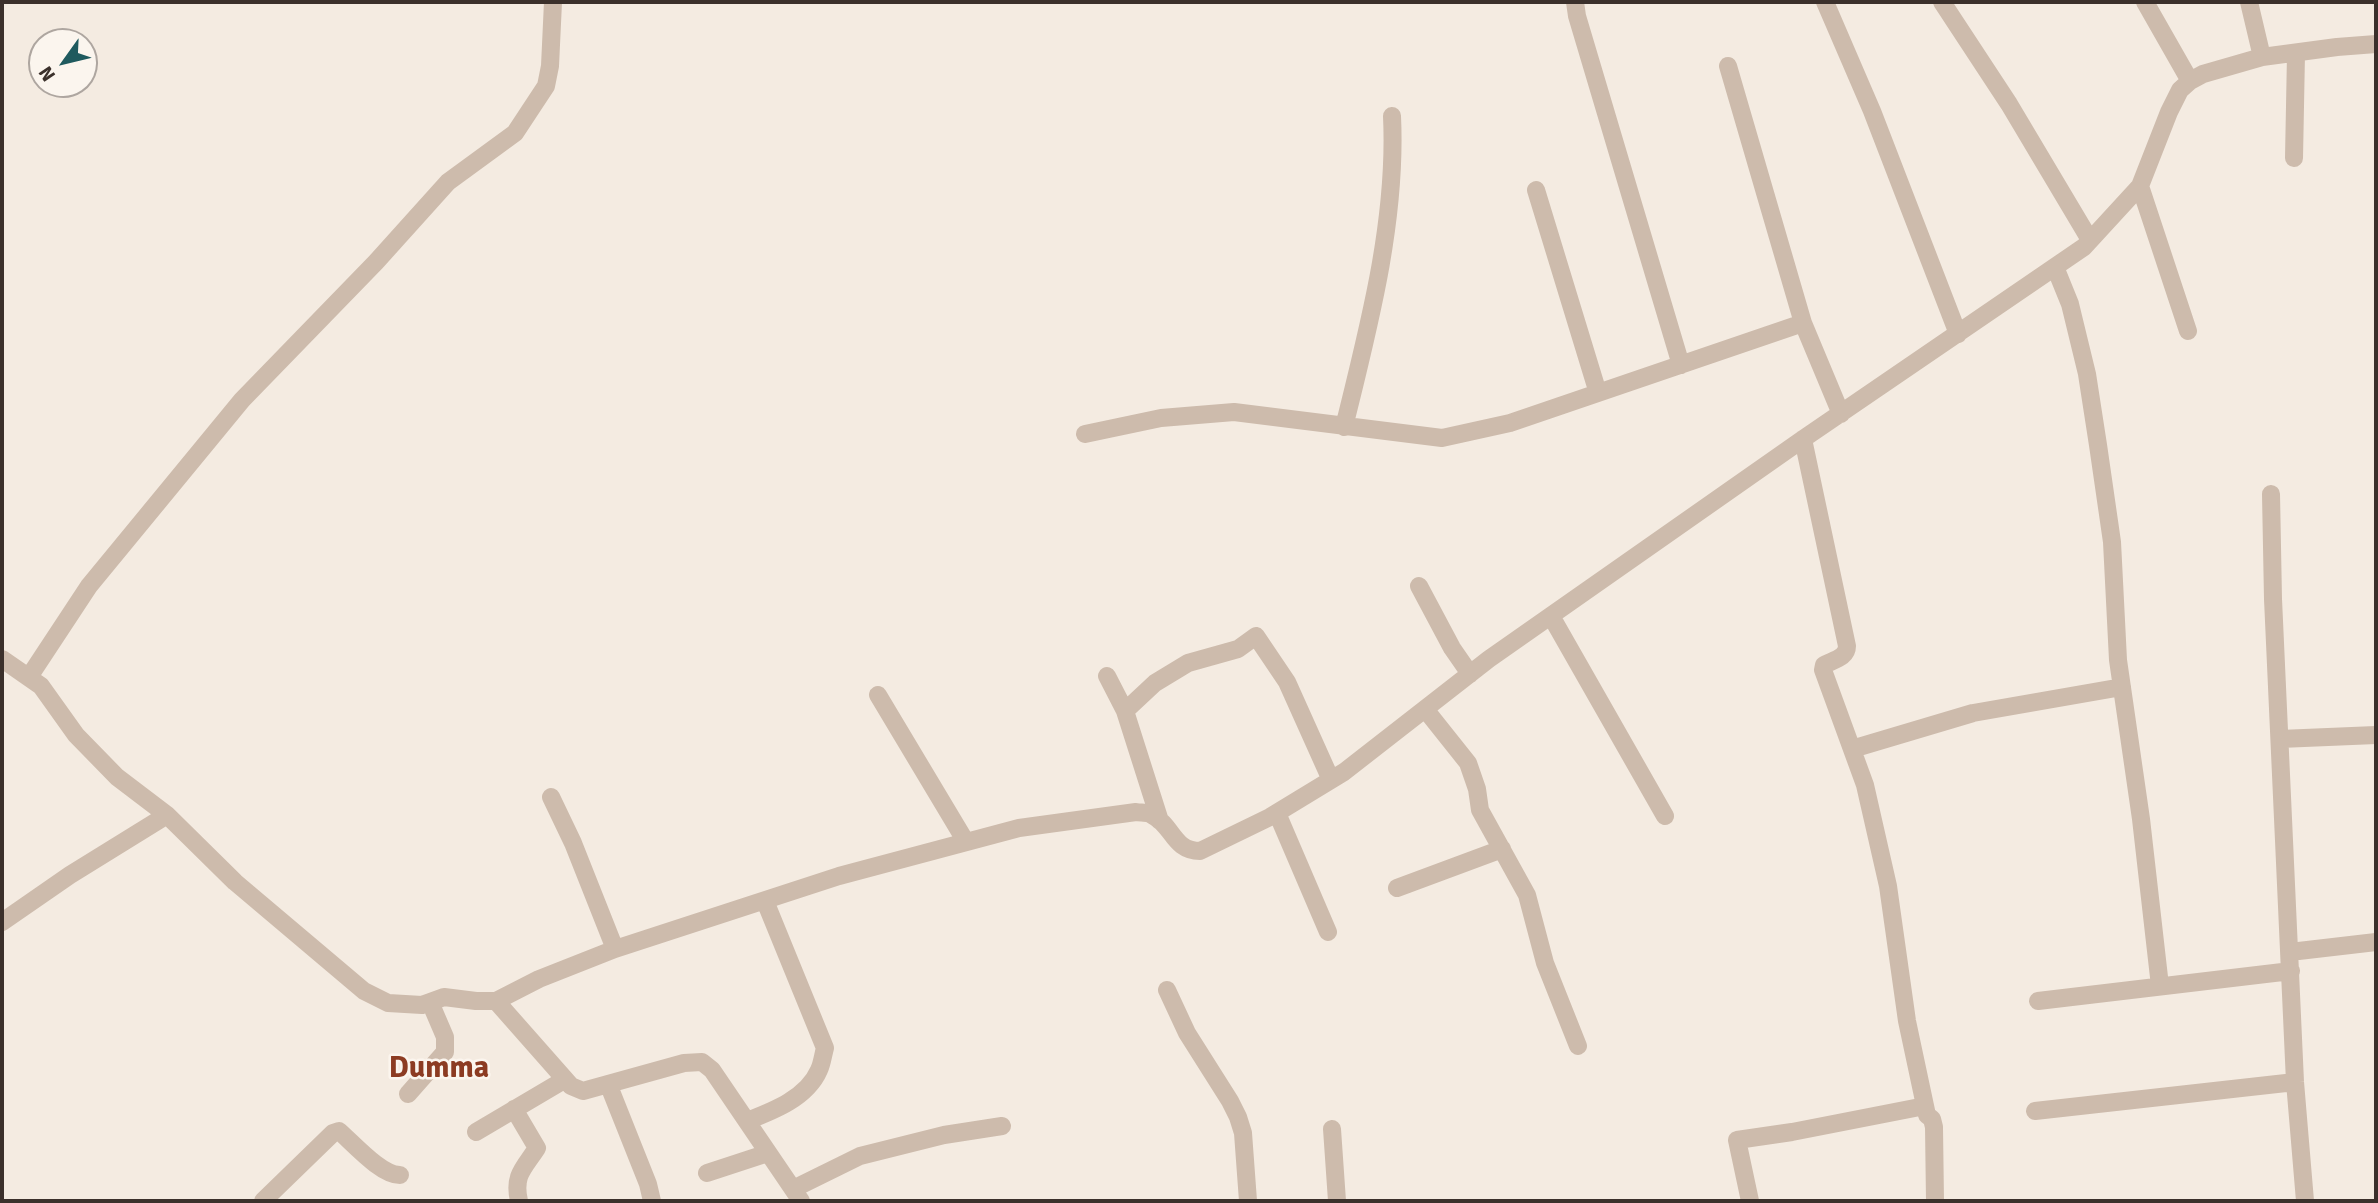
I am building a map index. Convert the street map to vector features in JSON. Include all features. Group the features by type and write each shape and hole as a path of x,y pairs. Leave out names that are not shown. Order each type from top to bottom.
{"street":[{"path":"29,677 89,586 242,400 376,262 448,182 515,133 546,86 551,66 553,2"},
{"path":"1575,2 1681,365"},
{"path":"1825,2 1872,111 1958,334"},
{"path":"1942,2 2009,104 2090,240"},
{"path":"2146,2 2190,81"},
{"path":"2249,2 2262,57"},
{"path":"2,659 41,686 76,735 117,777 167,815 235,882 364,991 388,1003 422,1005 444,997 476,1001 496,1000 539,979 615,949 839,876 1019,828 1151,813 1181,845 1190,851 1200,851 1277,813 1331,780 1550,616 2084,247 2140,186 2169,112 2180,90 2190,81 2203,74 2262,57 2376,44"},
{"path":"2294,158 2296,54"},
{"path":"1728,66 1803,323 1841,414"},
{"path":"1344,427 1366,335 1389,203 1392,116"},
{"path":"2140,186 2189,331"},
{"path":"1536,190 1598,393"},
{"path":"2054,267 2070,304 2089,386 2112,542 2118,660 2141,819 2160,986"},
{"path":"1085,434 1161,418 1234,412 1442,438 1510,423 1803,323"},
{"path":"1803,439 1847,646 1844,656 1824,665 1823,670 1865,786 1888,886 1907,1021 1925,1106 1934,1127 1935,1201"},
{"path":"2272,494 2273,599 2295,1082 2305,1201"},
{"path":"1419,586 1452,648 1470,674"},
{"path":"1550,616 1665,816"},
{"path":"1125,712 1155,683 1188,663 1238,649 1256,636 1287,682 1331,780"},
{"path":"1107,676 1125,712 1160,821"},
{"path":"1852,749 1973,713 2122,687"},
{"path":"878,695 967,842"},
{"path":"1425,709 1468,763 1477,789 1480,810 1527,895 1545,963 1578,1046"},
{"path":"2280,739 2376,736"},
{"path":"551,797 573,843 615,949"},
{"path":"1277,813 1328,932"},
{"path":"2,922 70,875 167,815"},
{"path":"1397,888 1502,849"},
{"path":"747,1121 778,1109 808,1088 819,1071 825,1048 765,901"},
{"path":"2290,952 2376,942"},
{"path":"2038,1001 2291,971"},
{"path":"1167,990 1187,1033 1238,1117 1243,1133 1248,1201"},
{"path":"496,1000 564,1080 583,1091 609,1086 684,1063 702,1062 712,1070 797,1195 860,1156 944,1135 1002,1126"},
{"path":"408,1094 445,1052 443,1031 430,1002"},
{"path":"475,1132 564,1080"},
{"path":"2035,1111 2295,1082"},
{"path":"609,1086 648,1184 652,1201"},
{"path":"1750,1201 1737,1140 1925,1106"},
{"path":"514,1109 537,1148 519,1175 519,1201"},
{"path":"1332,1129 1337,1201"},
{"path":"264,1201 333,1133 339,1131 381,1168 393,1175 400,1175"},
{"path":"708,1173 768,1153"}],"district":[{"name":"Dumma","path":"439,1069"}]}
